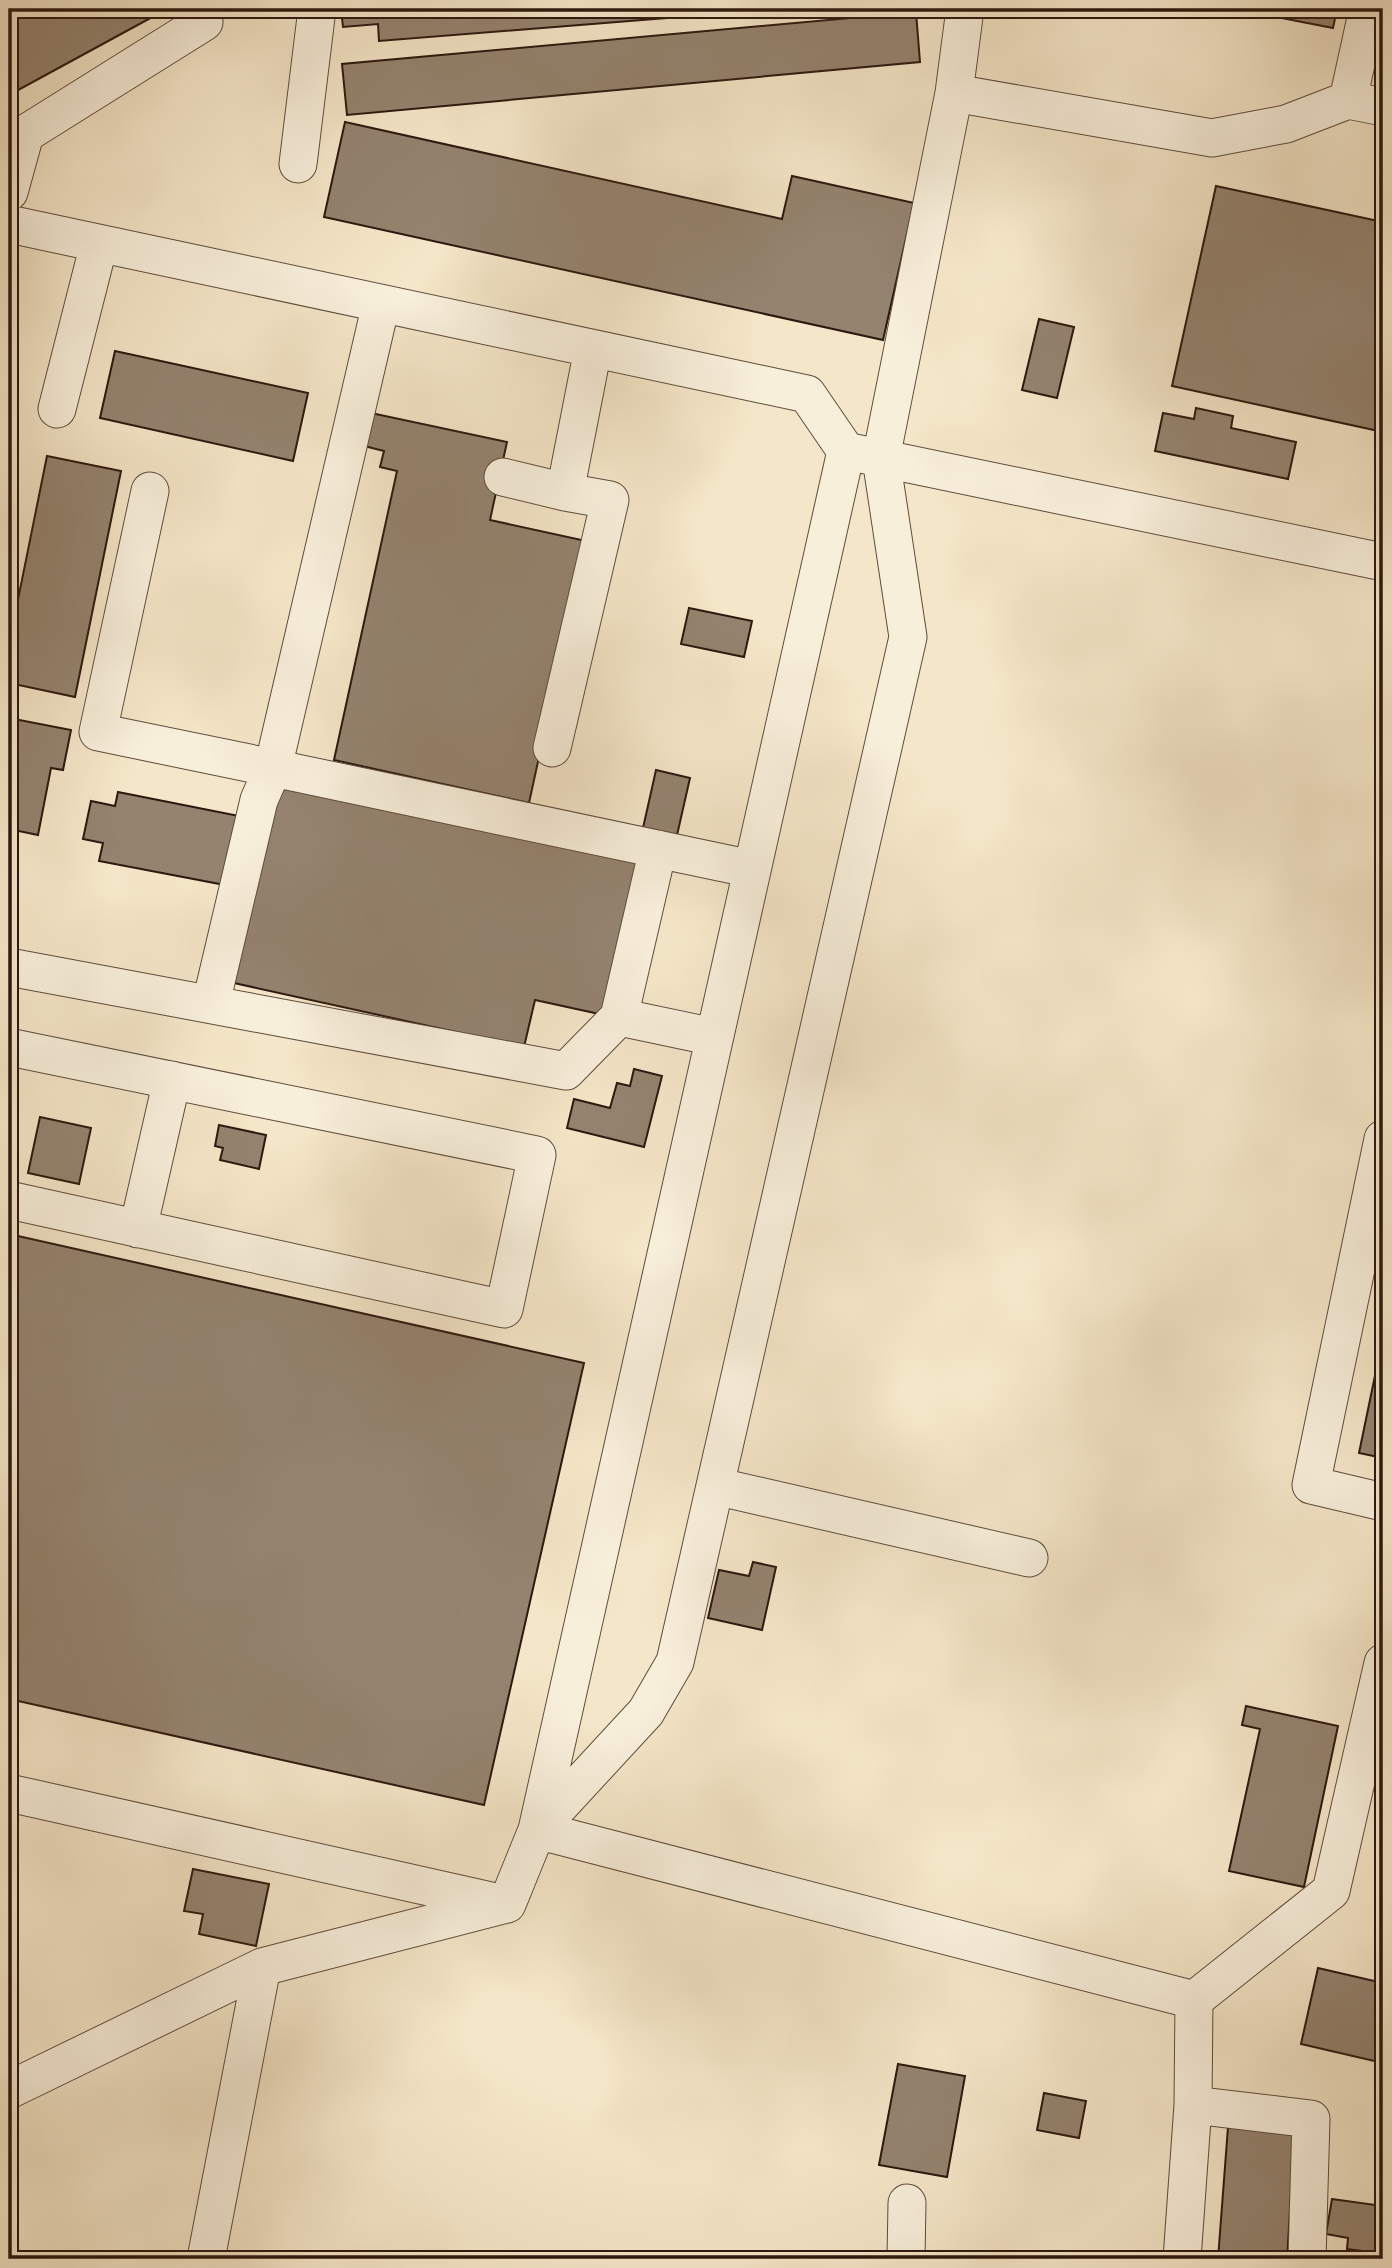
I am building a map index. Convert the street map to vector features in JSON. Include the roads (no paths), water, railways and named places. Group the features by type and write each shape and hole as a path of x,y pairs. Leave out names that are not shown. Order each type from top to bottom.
{"lane":[{"path":"298,164 317,9"},
{"path":"537,1830 646,1712 675,1662 908,637 881,458 954,93 965,9"},
{"path":"1348,100 1368,9"},
{"path":"9,191 26,134 204,22"},
{"path":"954,93 1212,138 1286,124 1348,100 1383,107"},
{"path":"9,224 807,394 846,451 1383,562"},
{"path":"57,409 99,244"},
{"path":"211,1003 259,800 273,768 380,304"},
{"path":"565,492 593,349"},
{"path":"507,1905 537,1830 846,451"},
{"path":"503,477 610,500 552,748"},
{"path":"150,491 98,732 752,869"},
{"path":"9,967 566,1071 619,1017 657,849"},
{"path":"619,1017 715,1037"},
{"path":"9,1046 537,1155 504,1309 9,1200"},
{"path":"138,1229 172,1080"},
{"path":"1383,1139 1311,1485 1383,1502"},
{"path":"715,1486 1029,1558"},
{"path":"1194,2000 1331,1891 1383,1663"},
{"path":"9,1793 507,1905"},
{"path":"537,1830 1194,2000"},
{"path":"9,2090 262,1967 507,1905"},
{"path":"206,2259 262,1967"},
{"path":"1182,2259 1193,2105 1194,2000"},
{"path":"1193,2105 1311,2119 1307,2259"},
{"path":"906,2259 907,2203"}]}
